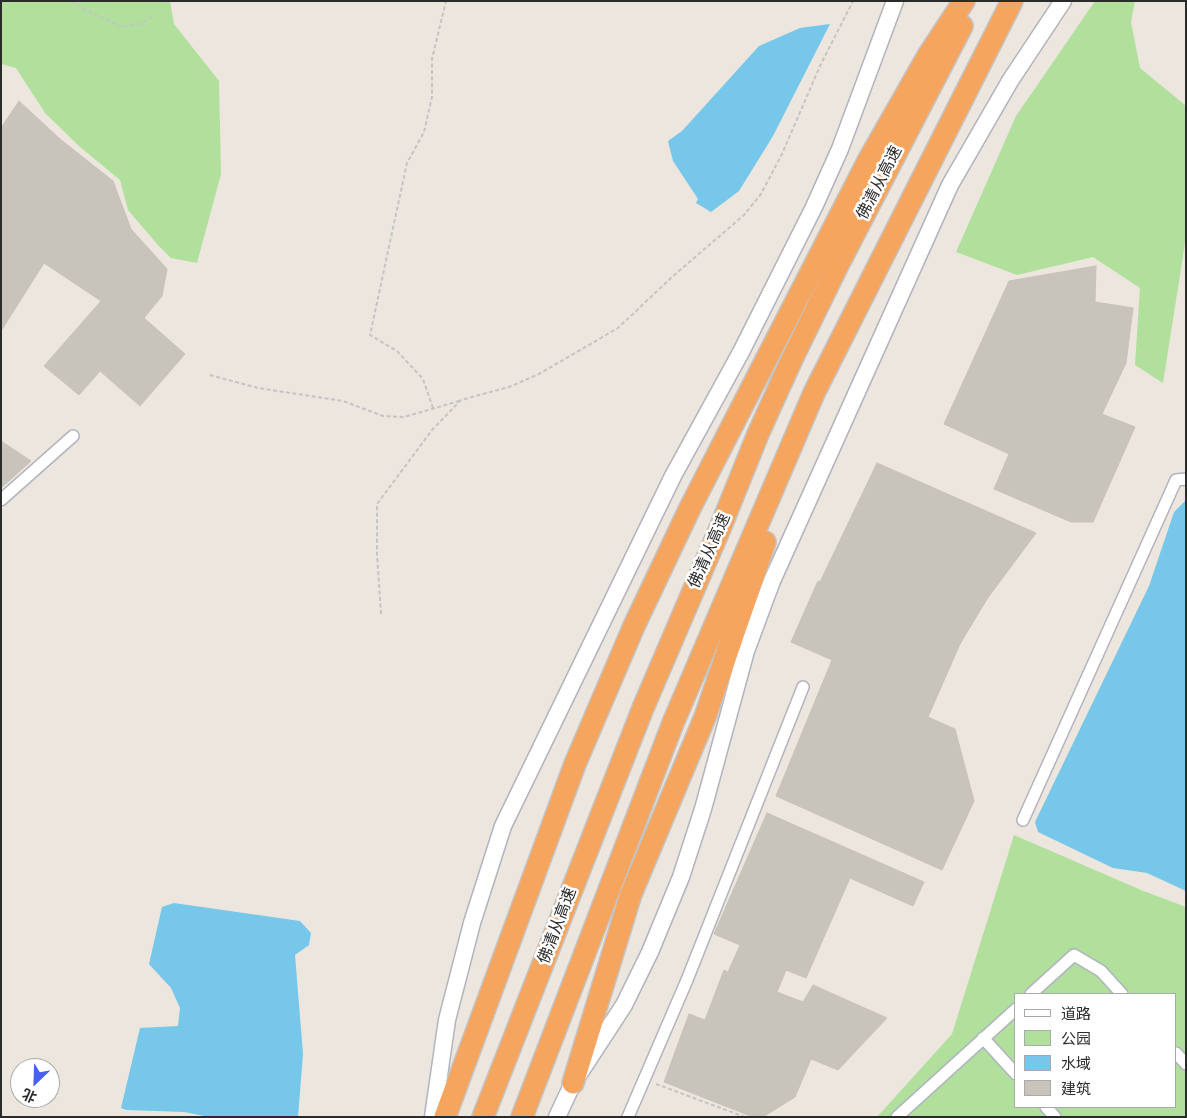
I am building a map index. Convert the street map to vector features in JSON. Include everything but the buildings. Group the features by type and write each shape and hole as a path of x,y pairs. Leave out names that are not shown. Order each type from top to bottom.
{"highway":[{"path":"445,1117 575,764 634,626 690,508 868,162 929,54 964,1"},
{"name":"佛清从高速","path":"483,1117 643,708 766,417 833,276 975,1"},
{"name":"佛清从高速","path":"522,1117 673,723 819,383 1012,1"},
{"path":"573,1083 631,894 705,717 779,502 804,438 819,383"}],"main road":[{"path":"433,1117 447,1020 472,923 503,826 673,476 740,352 814,207 840,149 895,1"},
{"path":"559,1116 573,1083 624,1005 650,952 683,868 703,808 746,651 772,581 950,185 1010,81 1063,1"}],"street":[{"path":"1,500 73,436"},
{"path":"1023,820 1176,480 1186,479"},
{"path":"628,1117 687,980 803,687"},
{"path":"1032,993 1074,955 1101,972 1121,993"},
{"path":"897,1117 1014,1010"},
{"path":"984,1038 1014,1072"},
{"path":"1177,1054 1186,1064"}],"path":[{"path":"72,1 86,11 122,27 140,24 155,15"},
{"path":"433,408 423,379 397,352 370,335 407,163 424,132 432,98 432,59 446,1"},
{"path":"210,375 258,388 343,401 383,416 404,417 509,387 539,374 618,328 672,277 744,215 761,194 782,154 820,66 853,1"},
{"path":"381,614 377,554 377,504 432,430 461,400"},
{"path":"644,1080 745,1117"}],"green space":[{"path":"1,1 170,1 174,24 219,81 221,174 197,263 171,258 157,244 128,210 120,180 80,147 45,113 16,68 1,64"},
{"path":"1095,1 1135,1 1131,22 1140,68 1185,105 1186,237 1163,383 1135,365 1140,288 1093,257 1017,275 956,252 1016,116"},
{"path":"1014,835 1141,890 1186,907 1186,1117 877,1117 952,1034"}],"water":[{"path":"830,24 773,136 739,191 711,212 696,203 698,199 673,161 668,141 682,131 759,46 800,28"},
{"path":"1186,500 1186,891 1147,873 1113,868 1038,832 1035,822 1149,586 1174,512"},
{"path":"174,903 300,921 311,933 309,945 295,955 303,1054 298,1117 209,1117 184,1112 126,1110 121,1108 140,1028 178,1026 180,1008 171,988 149,964 162,907"}]}
